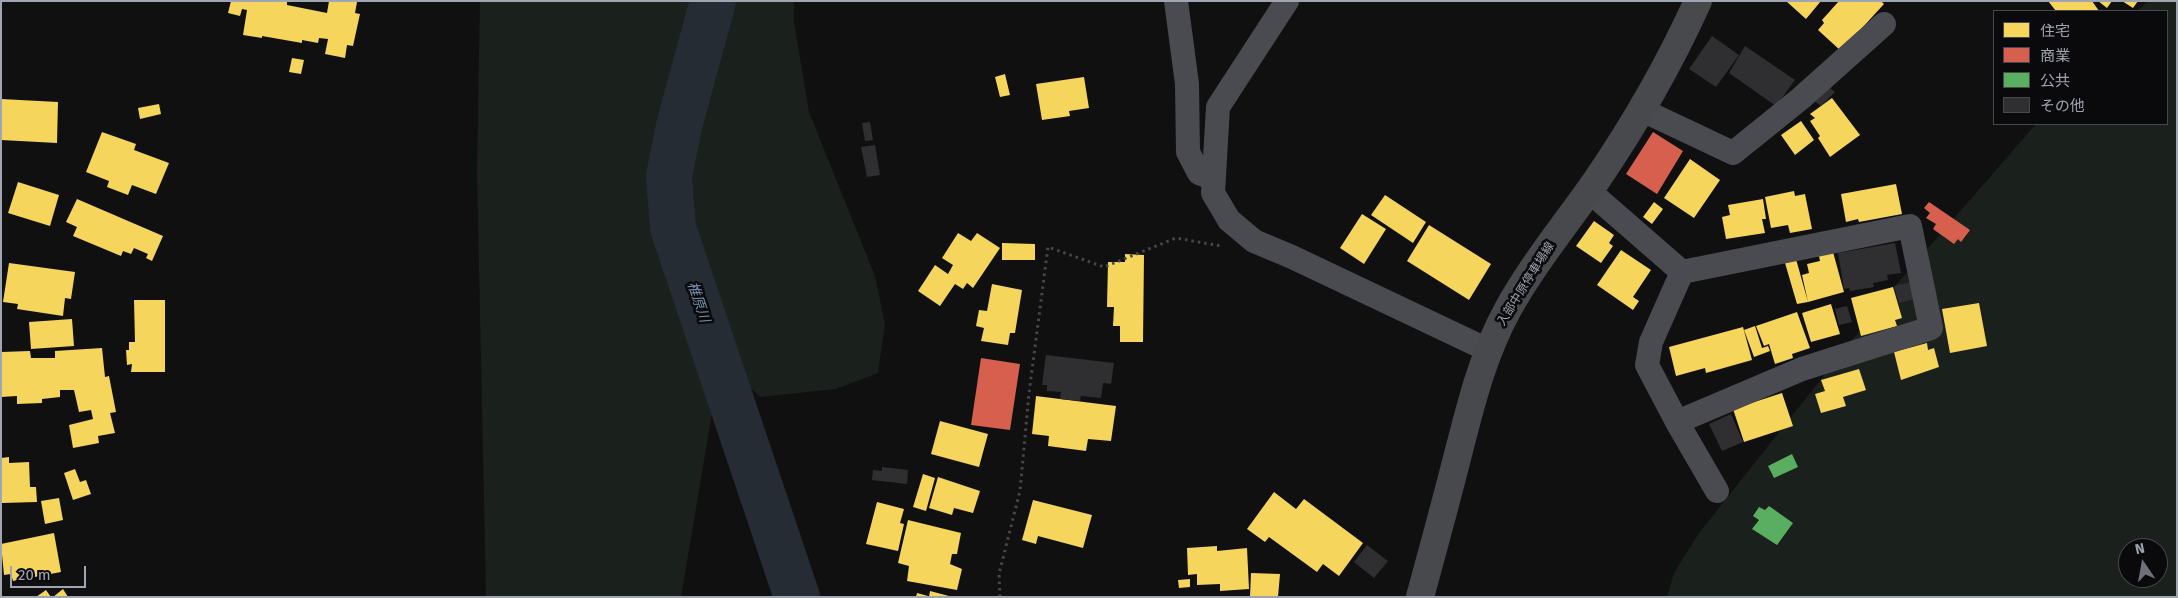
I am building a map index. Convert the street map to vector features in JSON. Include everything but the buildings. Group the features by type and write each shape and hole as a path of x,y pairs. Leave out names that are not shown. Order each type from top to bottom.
{"main road":[{"name":"入部中原停車場線","path":"1420,597 1466,422 1488,350 1508,309 1534,266 1589,191 1642,110 1678,44 1698,1"}],"street":[{"path":"1176,1 1187,84 1188,152 1199,173 1212,178"},
{"path":"1287,1 1218,106 1212,178 1213,193 1229,220 1254,241 1292,257 1488,350"},
{"path":"1642,110 1734,153 1884,24"},
{"path":"1589,191 1682,272"},
{"path":"1677,422 1802,369 1931,328 1910,226 1682,272"},
{"path":"1682,272 1650,342 1647,365 1717,491"}],"path":[{"path":"1000,597 999,574 1020,490 1028,393 1048,247 1104,267 1176,238 1239,250 1254,241"}],"shaded area":[{"path":"480,1 794,1 794,22 809,112 875,276 885,324 878,373 836,389 760,397 721,360 681,597 486,597 477,172"},
{"path":"2148,1 2177,1 2177,597 1667,597 1674,573 1699,533 1895,286 2035,125 2168,125 2168,10 2138,10"}],"waterway":[{"name":"椎原川","path":"713,1 679,126 669,176 673,228 797,597"}]}
